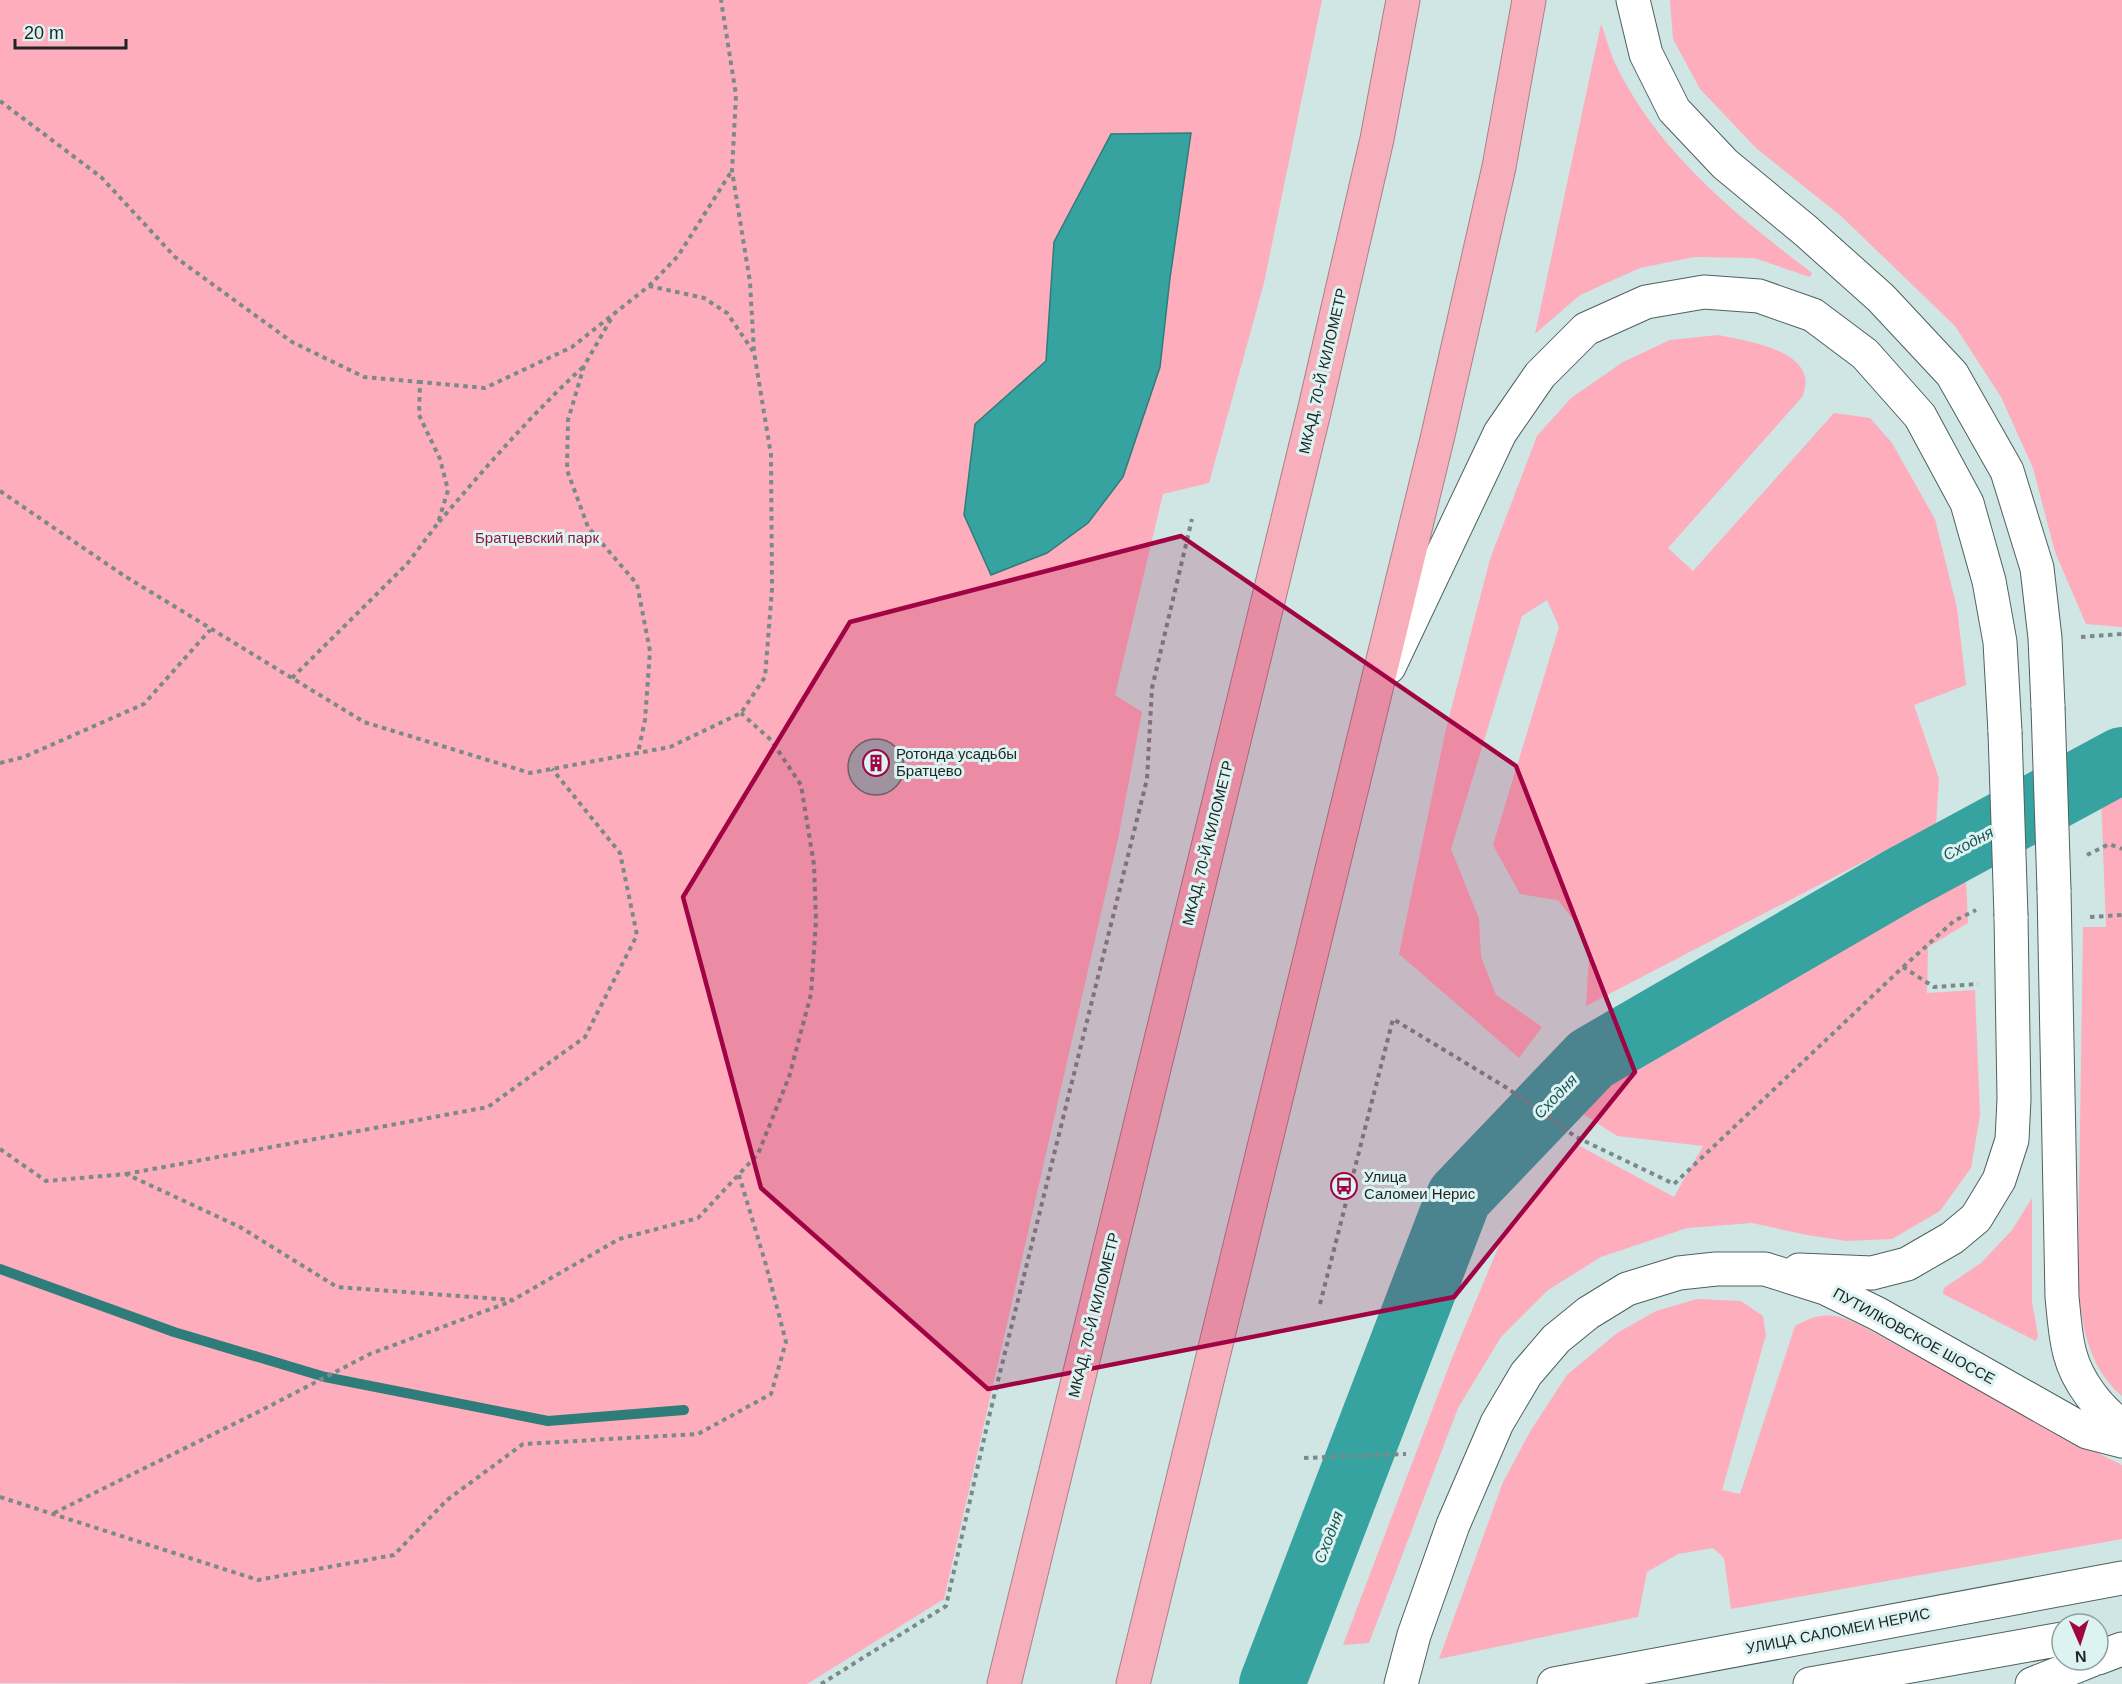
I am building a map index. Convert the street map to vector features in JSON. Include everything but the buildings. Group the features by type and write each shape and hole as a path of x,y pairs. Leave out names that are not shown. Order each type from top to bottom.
{"highway":[{"name":"МКАД, 70-Й КИЛОМЕТР","path":"1004,1684 1314,412 1377,139 1403,0"},
{"path":"1133,1684 1438,435 1499,167 1529,0"}],"main road":[{"path":"1633,0 1646,54 1674,110 1725,164 1806,231 1881,298 1952,374 2007,471 2037,568 2044,638 2054,890 2062,1297 2070,1354 2083,1385 2113,1420 2122,1426"},
{"path":"1372,704 1500,433 1540,375 1586,329 1647,302 1704,292 1760,296 1813,315 1865,354 1920,416 1967,503 1989,581 2000,642 2011,916 2014,1099 2012,1140 1999,1180 1976,1218 1952,1238 1907,1264 1872,1273 1765,1269"},
{"name":"ПУТИЛКОВСКОЕ ШОССЕ","path":"1401,1684 1414,1635 1453,1525 1497,1424 1526,1374 1556,1339 1588,1313 1627,1289 1679,1273 1716,1269 1765,1269 1825,1288 1878,1314 2087,1432 2122,1441"},
{"name":"УЛИЦА САЛОМЕИ НЕРИС","path":"1554,1684 2122,1578"},
{"path":"1810,1684 2050,1641"},
{"path":"2032,1684 2062,1672"}],"path":[{"path":"0,491 123,575 364,722 530,772 670,747 741,713 765,677 772,589 771,455 754,352 750,282 732,171 736,95 722,0"},
{"path":"0,101 101,177 175,257 292,342 364,377 485,388 572,347 649,286 678,256 732,171"},
{"path":"649,286 704,298 727,313 754,352"},
{"path":"611,318 584,366 568,420 567,470 588,527 637,584 650,651 645,720 638,753"},
{"path":"292,678 407,564 438,523 500,450 584,366"},
{"path":"420,382 419,415 440,459 448,490 438,523"},
{"path":"821,1684 946,1606 989,1417 1147,778 1152,688 1192,519"},
{"path":"0,763 24,757 144,704 210,630"},
{"path":"2074,637 2122,634"},
{"path":"53,1513 370,1354 513,1300 619,1239 698,1218 758,1154 789,1077 811,994 816,921 814,865 801,785 771,740 741,713"},
{"path":"0,1149 46,1181 126,1174 488,1107 585,1037 637,935 620,853 552,769"},
{"path":"2109,844 2122,849"},
{"path":"2082,917 2122,915"},
{"path":"1320,1304 1393,1019 1507,1088 1576,1137 1674,1184 1903,967 1934,987 1974,985"},
{"path":"126,1174 240,1227 337,1287 513,1300"},
{"path":"0,1497 258,1580 394,1555 447,1500 523,1444 698,1434 771,1394 786,1341 739,1174"},
{"path":"1304,1458 1406,1454"}],"highlighted area":[{"path":"1181,536 1516,766 1635,1072 1454,1297 988,1389 761,1188 683,897 850,622"}],"green space":[{"name":"Братцевский парк","path":"0,0 1322,0 1264,283 1209,483 1163,494 1115,695 1142,712 1118,839 944,1599 807,1684 0,1683"},
{"path":"1670,0 2122,0 2122,627 2086,624 2055,552 2033,468 2001,397 1955,326 1842,217 1756,148 1700,89 1673,39"},
{"path":"1601,24 1615,63 1632,95 1676,153 1727,205 1812,273 1810,277 1754,258 1694,257 1640,268 1580,295 1535,334"},
{"path":"1718,335 1781,352 1801,367 1806,384 1803,396 1668,548 1693,571 1834,413 1870,418 1892,443 1935,519 1957,608 1966,685 1914,705 1939,779 1936,824 1586,1006 1589,957 1576,923 1558,900 1520,894 1493,845 1559,627 1547,600 1522,616 1451,849 1479,919 1481,957 1496,995 1542,1027 1519,1058 1399,954 1446,729 1490,559 1537,436 1571,398 1623,362 1670,340"},
{"path":"2122,788 2122,1396 2109,1383 2091,1352 2082,1317 2078,1263 2083,927 2106,927 2101,798"},
{"path":"1966,880 1968,923 1928,947 1927,993 1975,990 1980,1115 1971,1168 1940,1211 1892,1239 1847,1241 1752,1223 1687,1228 1601,1257 1548,1290 1501,1337 1458,1408 1369,1643 1343,1645 1452,1358 1505,1231 1547,1177 1578,1145 1674,1197 1703,1146 1617,1136 1577,1110 1621,1074 1695,1030"},
{"path":"2032,1198 2032,1302 2038,1336 2036,1341 1943,1294 1944,1288 1981,1263 2012,1230"},
{"path":"1697,1299 1741,1301 1763,1316 1766,1335 1722,1490 1740,1494 1795,1326 1814,1318 1834,1316 1869,1330 2122,1465 2122,1539 1731,1609 1724,1558 1713,1548 1678,1554 1647,1572 1638,1617 1439,1659 1503,1482 1531,1430 1567,1375 1617,1333 1656,1311"}],"water":[{"path":"1191,133 1160,367 1123,477 1088,523 1047,553 991,575 964,515 975,424 1046,361 1054,242 1111,134"}],"waterway":[{"name":"Сходня","path":"1272,1684 1459,1197 1591,1059 1900,880 2122,760"},
{"path":"0,1269 174,1332 325,1377 548,1421 684,1410"}],"place":[{"name":"Ротонда усадьбы Братцево","path":"876,763"},
{"name":"Улица Саломеи Нерис","path":"1344,1186"}]}
